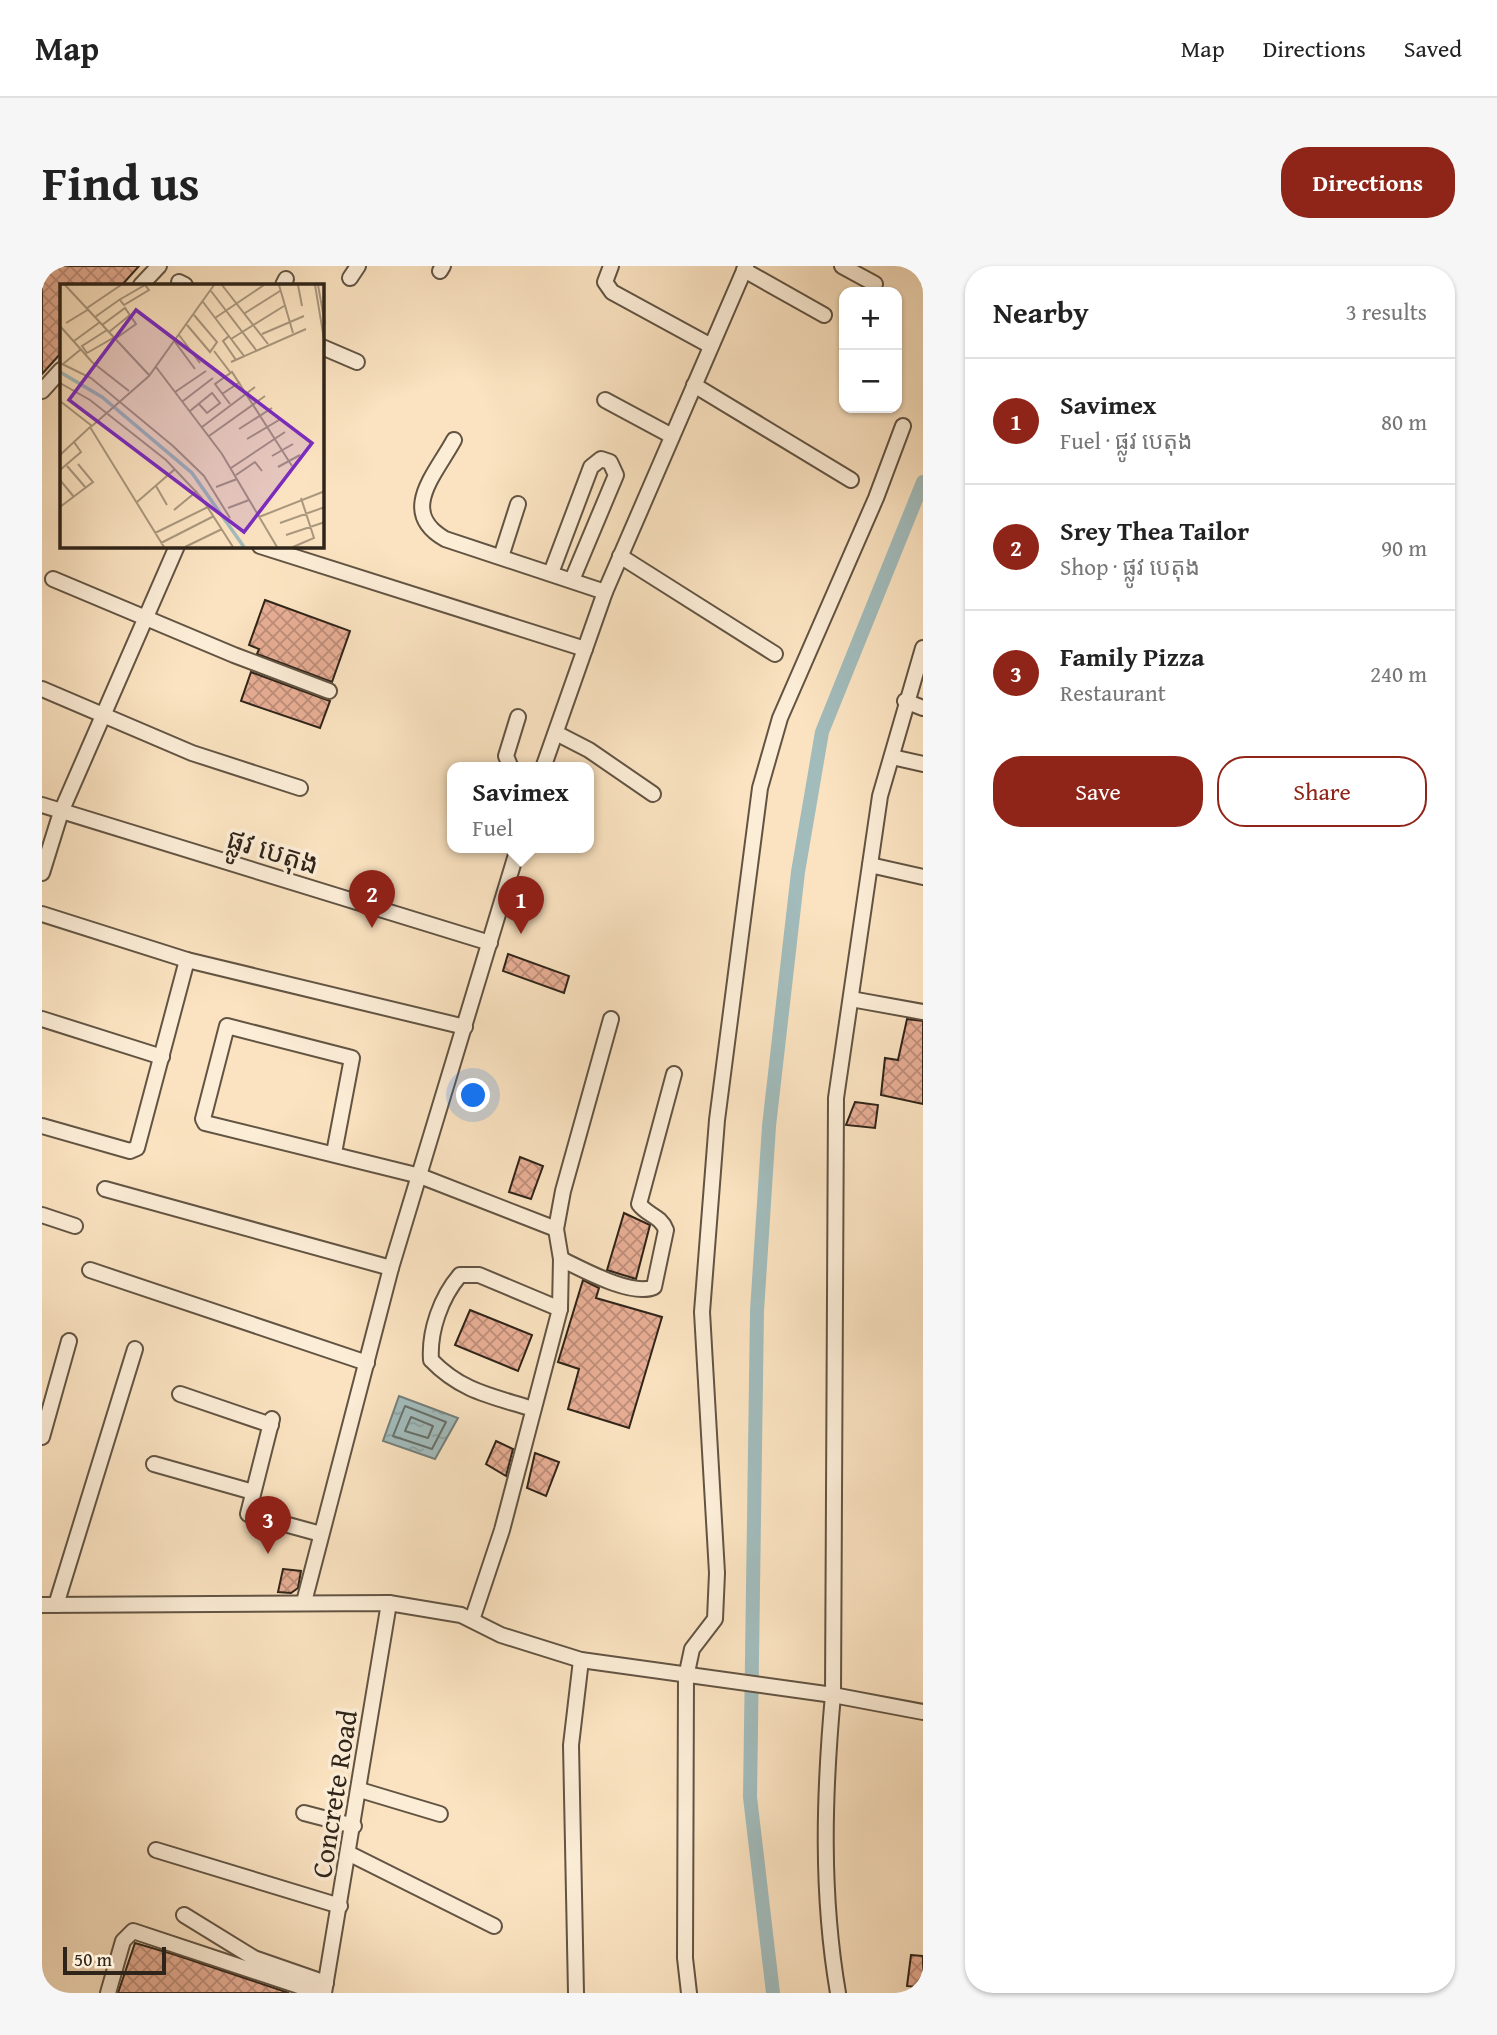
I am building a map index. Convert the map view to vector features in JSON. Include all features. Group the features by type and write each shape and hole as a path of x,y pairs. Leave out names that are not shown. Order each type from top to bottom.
{"street":[{"path":"142,284 159,266"},
{"path":"611,266 605,282 612,292 711,346"},
{"path":"842,266 875,284"},
{"path":"545,762 605,592 745,268 824,315"},
{"path":"324,348 357,362"},
{"path":"42,391 60,371"},
{"path":"694,385 851,480"},
{"path":"605,400 672,436"},
{"path":"689,1993 685,1958 692,1649 715,1619 717,1573 702,1312 717,1120 760,788 780,718 876,498 903,426"},
{"path":"454,440 423,497 421,516 430,530 445,539 605,592"},
{"path":"551,573 591,467 601,459 610,462 616,475 572,580"},
{"path":"501,557 518,504"},
{"path":"42,873 61,812 176,548"},
{"path":"266,548 585,649"},
{"path":"620,556 775,654"},
{"path":"53,579 234,656 329,691"},
{"path":"838,1993 830,1945 825,1781 836,1098 880,796 905,701 923,648"},
{"path":"42,689 192,753 300,788"},
{"path":"905,701 923,708"},
{"path":"508,762 506,756 518,717"},
{"path":"556,733 589,750 653,794"},
{"path":"892,757 923,764"},
{"name":"ផ្លូវ បេតុង","path":"42,805 490,943"},
{"path":"304,1602 391,1268 517,853"},
{"path":"870,865 923,877"},
{"path":"42,914 187,960 465,1027"},
{"path":"42,1125 134,1151 187,960"},
{"path":"851,999 923,1012"},
{"path":"42,1019 162,1057"},
{"path":"472,1620 502,1530 560,1309 561,1259 556,1229 563,1191 611,1019"},
{"path":"334,1153 352,1058 229,1025 225,1028 203,1122 420,1176 556,1229"},
{"path":"561,1259 596,1276 639,1290 654,1287 666,1230 659,1217 643,1210 639,1204 674,1074"},
{"path":"105,1189 391,1268"},
{"path":"42,1215 75,1226"},
{"path":"90,1270 367,1363"},
{"path":"533,1409 465,1388 449,1379 431,1360 430,1340 449,1288 460,1275 479,1275 560,1309"},
{"path":"42,1437 69,1341"},
{"path":"135,1349 49,1605 389,1603 461,1615 501,1635 581,1660 825,1694 923,1712"},
{"path":"180,1394 272,1422 248,1514 321,1534"},
{"path":"154,1464 253,1492"},
{"name":"Concrete Road","path":"323,1990 350,1854 389,1603"},
{"path":"576,1993 571,1745 581,1660"},
{"path":"360,1790 440,1814"},
{"path":"304,1813 354,1826"},
{"path":"156,1850 341,1906"},
{"path":"350,1854 494,1926"},
{"path":"184,1915 248,1955 323,1990"},
{"path":"108,1993 123,1941 128,1932 133,1931 323,1990"}],"water":[{"path":"399,1396 458,1418 435,1459 383,1441"}],"building":[{"path":"42,266 139,266 123,284 60,284 60,354 42,374"},
{"path":"265,600 350,631 332,682 257,654 259,649 249,645"},
{"path":"251,672 330,701 320,728 241,701"},
{"path":"508,954 569,976 564,993 503,971"},
{"path":"907,1019 923,1021 923,1104 881,1095 885,1058 898,1060"},
{"path":"855,1102 878,1105 875,1128 846,1125"},
{"path":"520,1157 543,1166 531,1199 509,1192"},
{"path":"624,1213 650,1225 636,1279 607,1270"},
{"path":"583,1280 599,1288 596,1298 662,1317 629,1428 568,1409 579,1369 558,1362"},
{"path":"470,1310 532,1335 518,1371 455,1345"},
{"path":"496,1441 513,1449 506,1476 486,1464"},
{"path":"535,1453 559,1462 546,1496 527,1488"},
{"path":"283,1569 301,1571 298,1588 291,1593 278,1592"},
{"path":"135,1943 176,1955 289,1993 118,1993"},
{"path":"911,1955 923,1956 923,1988 907,1986"}],"waterway":[{"path":"773,1993 750,1797 757,1311 769,1126 798,872 822,732 923,482"}],"place":[{"name":"Srey Thea Tailor","path":"372,928"},
{"name":"Savimex","path":"521,934"},
{"name":"Family Pizza","path":"268,1554"}]}
